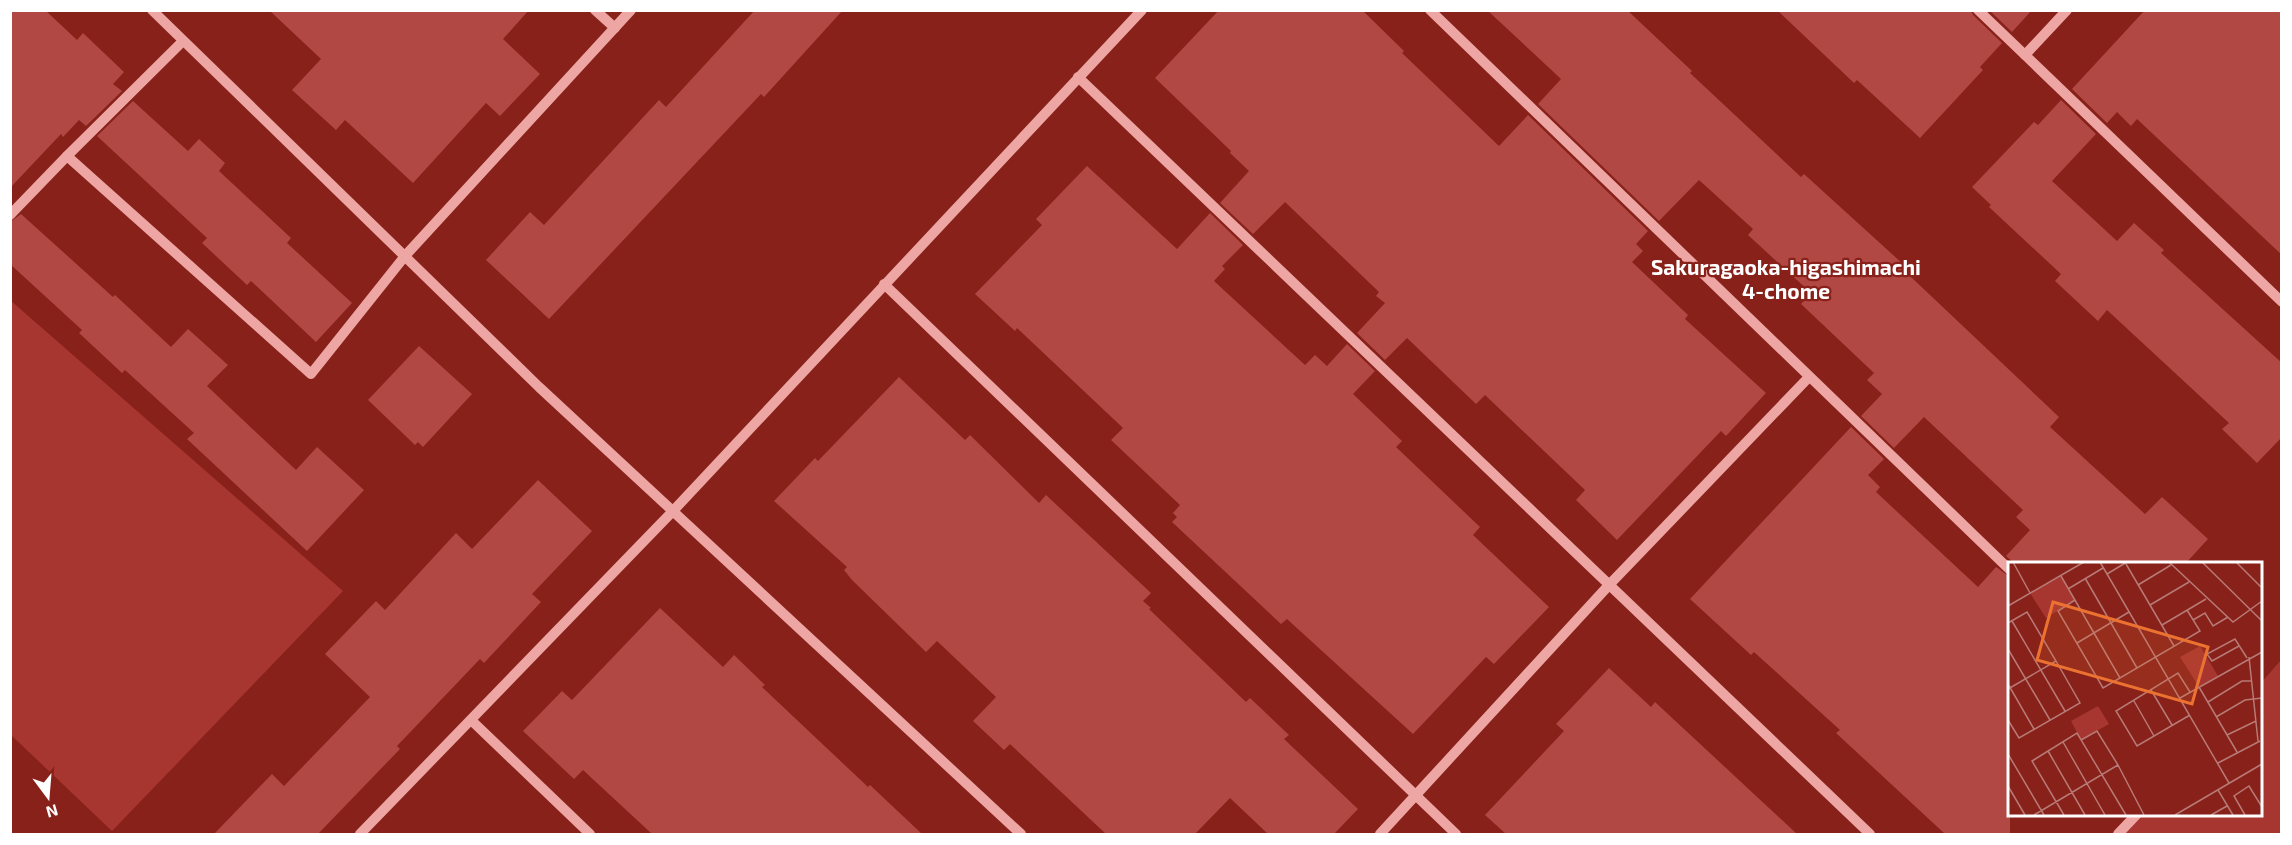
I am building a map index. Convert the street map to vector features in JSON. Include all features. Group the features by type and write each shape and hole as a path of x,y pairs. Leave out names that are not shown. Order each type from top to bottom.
{"street":[{"path":"152,10 539,387 1021,834"},
{"path":"595,10 615,28"},
{"path":"67,156 311,374 405,256 631,10"},
{"path":"360,834 673,510 1142,10"},
{"path":"1430,10 2008,568"},
{"path":"1978,10 2282,302"},
{"path":"2025,55 2067,10"},
{"path":"10,215 183,41"},
{"path":"1078,77 1870,834"},
{"path":"885,284 1456,834"},
{"path":"1380,834 1609,585 1809,377"},
{"path":"471,720 590,834"},
{"path":"2118,834 2135,815"}],"shaded area":[{"path":"10,300 343,591 112,831 11,735"},
{"path":"2281,660 2281,834 2118,834 2136,815 2262,815 2262,682"}],"building":[{"path":"10,10 45,10 77,40 83,33 124,72 113,84 122,91 86,126 79,120 63,137 61,134 10,188"},
{"path":"269,10 529,10 503,39 540,74 500,116 486,103 413,183 345,120 336,130 292,90 321,59"},
{"path":"755,10 843,10 764,97 761,94 549,319 486,260 530,212 544,225 659,100 666,107"},
{"path":"1219,10 1362,10 1404,51 1402,53 1499,146 1528,115 1648,231 1636,244 1643,251 1632,262 1688,315 1685,319 1766,393 1726,436 1721,431 1617,540 1576,500 1585,490 1485,395 1476,404 1407,338 1385,360 1357,333 1385,303 1376,296 1379,292 1285,202 1253,234 1220,203 1249,171 1155,78"},
{"path":"1487,10 1627,10 1692,71 1690,73 1801,177 1804,174 1914,274 1911,277 2059,417 2050,427 2145,514 2162,497 2208,539 2187,562 2013,562 2006,556 2030,530 2016,517 2023,510 1924,417 1894,448 1861,416 1882,394 1867,380 1874,373 1801,304 1811,293 1748,235 1753,229 1699,180 1659,221 1538,104 1561,79"},
{"path":"1777,10 1971,10 1973,15 2002,43 1980,67 1983,70 1920,138 1857,80 1854,83"},
{"path":"1989,10 2032,10 2012,32"},
{"path":"2145,10 2282,10 2282,255 2137,119 2131,126 2117,112 2107,123 2072,89"},
{"path":"2061,100 2096,134 2052,181 2117,241 2134,223 2164,250 2161,253 2282,363 2282,437 2257,463 2222,429 2229,423 2107,310 2098,321 2055,281 2061,274 1989,207 1991,205 1972,187 2034,122 2038,125"},
{"path":"133,101 188,151 199,139 225,163 219,171 291,238 287,243 352,303 316,342 251,281 247,285 202,243 207,238 97,136"},
{"path":"1087,166 1177,249 1210,213 1243,245 1222,266 1225,269 1214,281 1305,365 1315,355 1327,366 1347,344 1375,371 1353,394 1402,441 1396,447 1480,527 1473,535 1549,607 1494,664 1486,657 1413,734 1287,619 1281,624 1172,522 1177,517 1173,513 1180,505 1111,440 1123,428 1017,328 1015,331 975,294 1042,225 1036,219"},
{"path":"21,214 171,347 188,329 228,365 207,386 296,470 317,447 364,490 307,551 187,439 194,433 125,370 122,373 79,333 82,330 10,264 10,222"},
{"path":"419,346 472,394 423,447 418,442 415,445 368,400"},
{"path":"899,377 965,440 970,435 1039,503 1046,495 1151,593 1143,601 1151,608 1149,609 1246,702 1250,698 1289,735 1284,739 1358,809 1334,834 1268,834 1230,798 1195,834 1106,834 1010,744 1004,750 973,721 996,697 937,641 926,652 852,580 844,570 847,567 774,501 815,458 818,461"},
{"path":"1851,427 1884,459 1868,475 1880,487 1876,492 1978,587 1996,567 2008,576 2008,815 2010,815 2010,834 1945,834 1836,733 1840,730 1754,652 1751,655 1690,599"},
{"path":"538,480 592,531 532,594 541,602 484,663 480,659 397,746 400,749 318,834 214,834 272,774 284,786 370,697 325,654 376,601 385,610 456,533 472,549"},
{"path":"660,608 723,667 734,655 765,685 762,687 868,787 870,785 922,834 652,834 583,770 574,779 523,731 562,691 572,700"},
{"path":"1609,668 1651,707 1655,702 1797,834 1506,834 1485,815 1564,731 1556,724"}],"district":[{"name":"Sakuragaoka-higashimachi 4-chome","path":"1786,278"}]}
